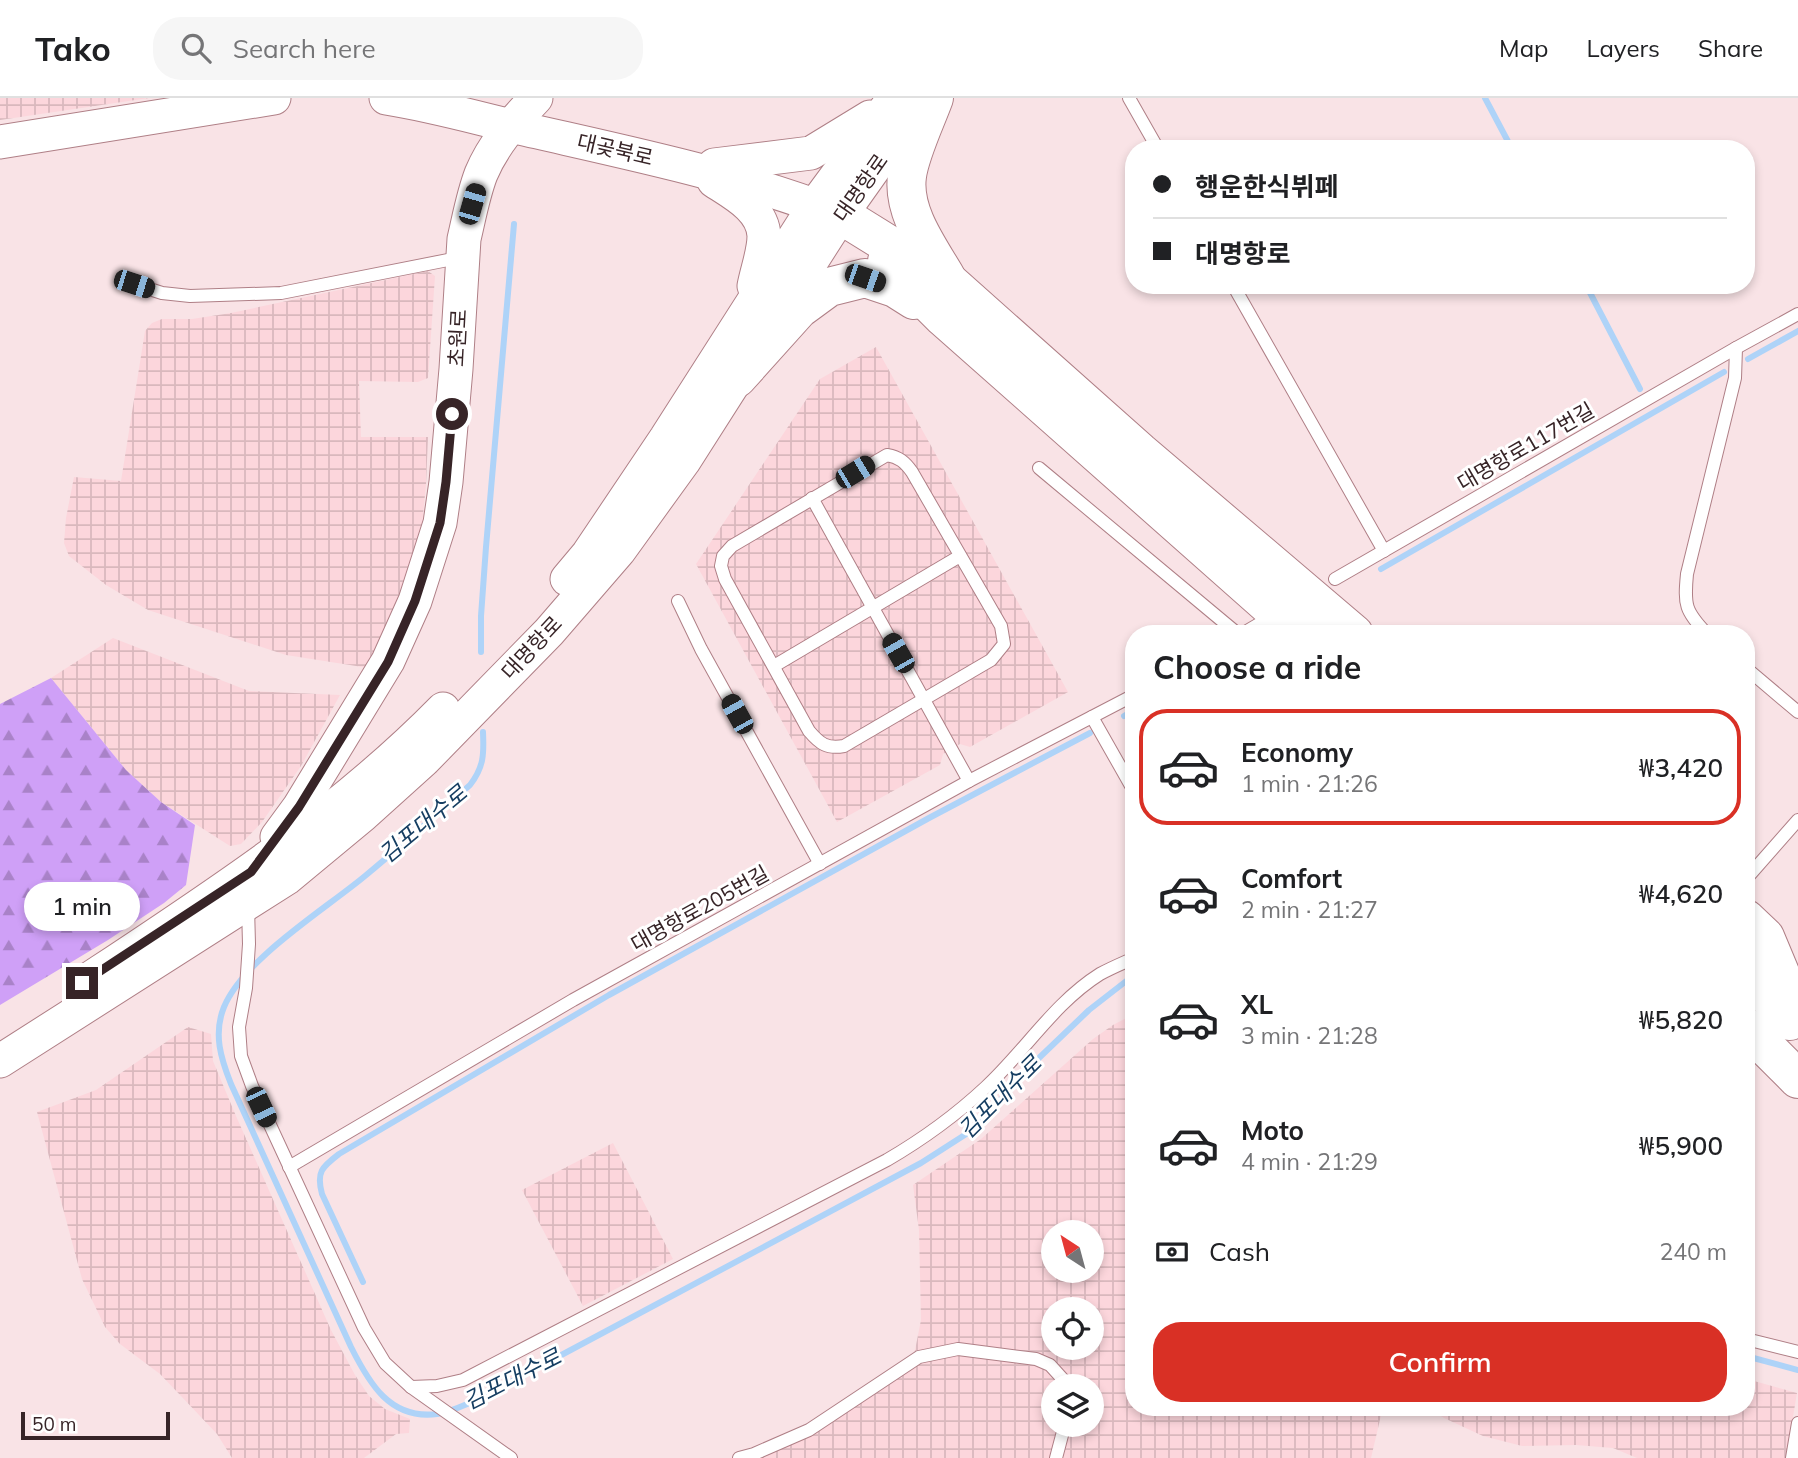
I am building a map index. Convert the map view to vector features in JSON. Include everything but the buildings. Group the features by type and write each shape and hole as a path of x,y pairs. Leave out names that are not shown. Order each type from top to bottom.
{"highway":[{"path":"934,98 907,177 909,205 946,299 1291,625"},
{"path":"828,210 1140,452 1343,625"},
{"path":"737,378 799,309 828,287 865,278 895,288 946,299"},
{"path":"1755,928 1765,937 1798,1016"},
{"path":"1755,957 1798,1025"},
{"path":"1755,990 1784,1050"},
{"path":"1755,1005 1784,1050"},
{"path":"1755,1032 1784,1050"},
{"path":"1755,1041 1784,1050"}],"main road":[{"path":"0,142 274,98"},
{"name":"대곶북로","path":"386,98 691,167 774,190 828,210"},
{"name":"초원로","path":"249,888 388,662 404,629 440,523 449,457 464,239 481,174 509,126 536,98"},
{"path":"691,167 811,153 871,116 887,98"},
{"name":"대명항로","path":"0,1034 249,888 287,878 363,816 424,760 550,632 619,551 684,461 737,378 828,210 894,98"},
{"name":"대명항로","path":"0,1061 249,888 340,802 419,734 552,597 588,554 666,439 751,304 924,98"},
{"path":"691,167 744,200 756,214 764,235 751,304"},
{"path":"322,770 322,783 326,793 340,802"}],"lane":[{"path":"1129,98 1153,140"},
{"path":"134,284 162,293 190,296 281,293 463,257"},
{"path":"1238,294 1384,551"},
{"name":"대명항로117번길","path":"1335,579 1798,314"},
{"path":"1699,625 1685,607 1687,574 1735,378 1736,348"},
{"path":"887,455 906,463 1001,626 1004,644 991,660 844,746 833,748 823,746 809,731 739,605 721,566 723,556 732,546 812,498 887,455"},
{"path":"1039,468 1229,625"},
{"path":"812,498 969,781"},
{"path":"774,666 960,556"},
{"path":"677,601 820,864"},
{"path":"1755,676 1798,712"},
{"name":"대명항로205번길","path":"289,1167 573,1000 969,781 1125,700"},
{"path":"1092,717 1125,775"},
{"path":"1755,869 1798,820"},
{"path":"249,888 246,988 239,1027 241,1056 289,1167 364,1328 385,1363 411,1387 511,1458"},
{"path":"411,1387 437,1386 463,1380 909,1147 949,1120 988,1086 1069,999 1100,974 1125,962"},
{"path":"1755,1341 1798,1352"},
{"path":"739,1458 808,1430 919,1357 958,1349 1036,1359 1050,1365 1058,1374"},
{"path":"1792,1458 1798,1423"},
{"path":"1056,1458 1062,1437"}],"shaded area":[{"path":"0,98 149,98 0,120"},
{"path":"428,271 435,276 428,378 418,382 359,381 361,437 428,437 422,525 406,593 369,668 286,655 148,610 106,585 69,556 64,543 74,477 121,481 145,331 152,323 162,319 192,319 231,313"},
{"path":"876,347 1068,692 970,747 960,744 943,754 940,765 837,822 696,564 820,379"},
{"path":"113,638 249,691 340,695 301,766 262,822 241,844 230,846 161,802 126,770 51,678"},
{"path":"1125,1019 1125,1416 1381,1416 1371,1458 761,1458 810,1436 911,1370 921,1320 919,1230 913,1185 981,1139 1093,1039"},
{"path":"188,1027 211,1034 213,1061 236,1116 331,1330 355,1375 369,1396 385,1409 410,1419 409,1433 396,1434 364,1458 232,1458 217,1434 160,1374 120,1344 105,1327 82,1279 37,1112 96,1090"},
{"path":"613,1143 673,1259 583,1306 522,1190"},
{"path":"1755,1381 1797,1393 1786,1458 1637,1458 1613,1448 1576,1445 1522,1446 1483,1436 1441,1416 1755,1416"}],"green space":[{"path":"51,678 126,770 161,802 195,825 186,885 108,940 0,1005 0,704"}],"waterway":[{"path":"1485,98 1507,140"},
{"name":"김포대수로","path":"481,652 486,547 514,224"},
{"path":"1591,294 1640,389"},
{"path":"1748,359 1798,331"},
{"path":"1381,569 1724,372"},
{"name":"김포대수로","path":"483,732 482,760 470,785 365,876 267,953 234,989 224,1007 219,1027 221,1056 231,1084 351,1347 374,1386 394,1405 406,1411 437,1414 479,1399 921,1163 974,1129 1040,1057 1089,1010 1125,982"},
{"path":"363,1282 320,1186 322,1171 339,1154 609,995 929,818 1090,733"},
{"name":"김포대수로","path":"1755,1358 1798,1370"}],"route":[{"path":"82,983 251,872 299,807 388,662 415,601 440,523 452,414"}]}
